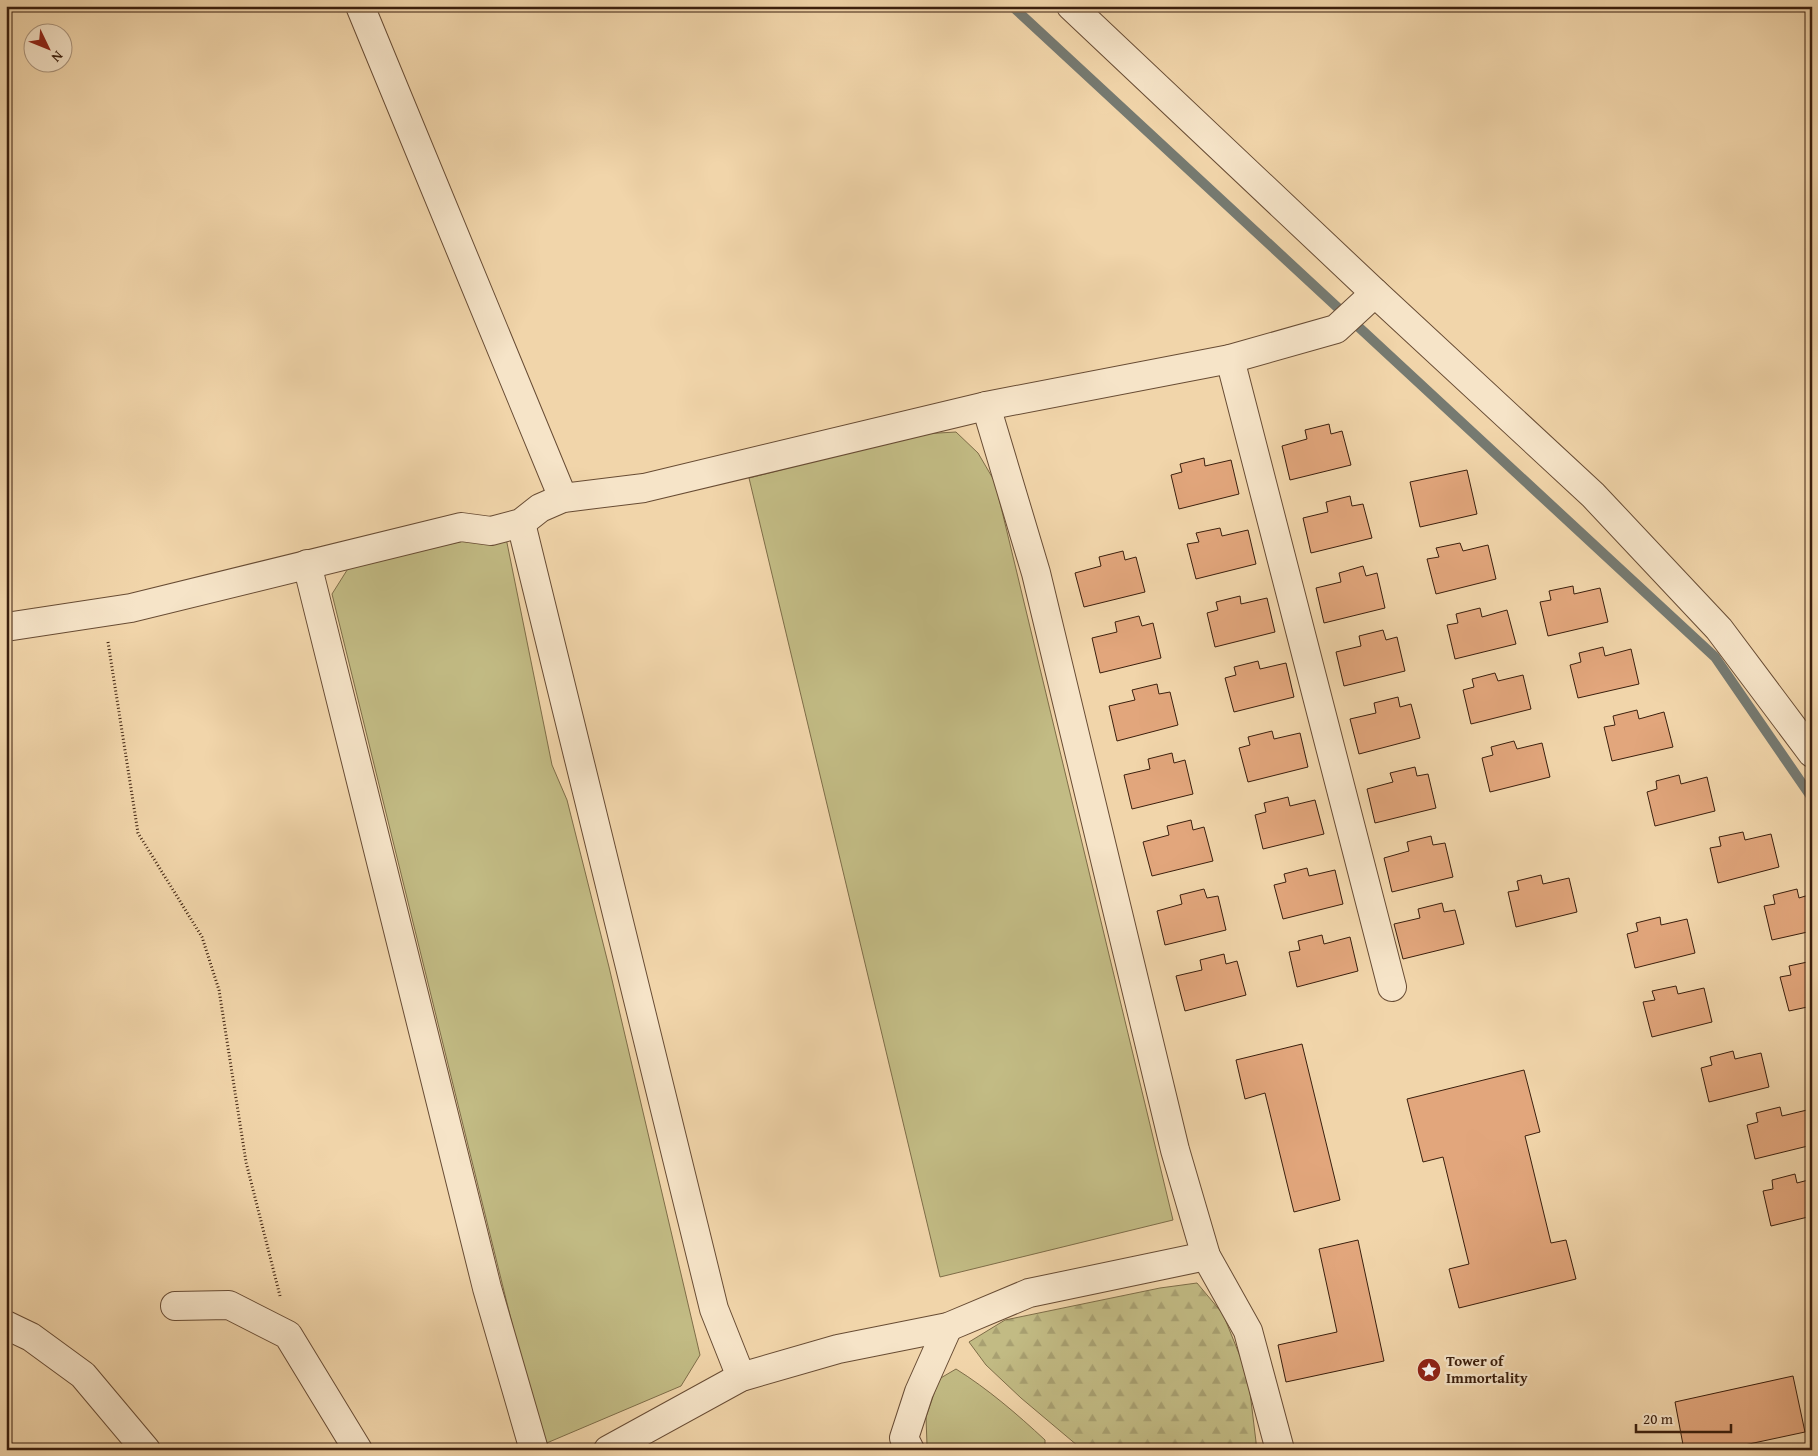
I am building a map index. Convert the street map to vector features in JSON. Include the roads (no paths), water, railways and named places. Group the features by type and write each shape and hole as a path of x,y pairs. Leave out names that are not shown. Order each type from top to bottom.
{"street":[{"path":"360,6 563,498"},
{"path":"1071,6 1370,298 1593,495 1718,628 1812,753"},
{"path":"6,627 131,608 460,527 491,530 520,523 540,508 563,498 644,488 986,406 1230,359 1336,329 1370,298"},
{"path":"1230,359 1392,987"},
{"path":"986,406 1036,573 1175,1150 1206,1256 1248,1332 1280,1450"},
{"path":"520,523 714,1309 741,1377"},
{"path":"307,564 487,1288 534,1450"},
{"path":"608,1450 741,1377 838,1349 948,1327 1029,1293 1206,1256"},
{"path":"175,1306 229,1305 288,1335 358,1450"},
{"path":"6,1325 31,1337 83,1374 146,1450"},
{"path":"910,1450 904,1438 919,1392 948,1327"}],"waterway":[{"path":"1012,6 1715,657 1812,798"}],"place":[{"name":"Tower of Immortality","path":"1429,1370"}]}
